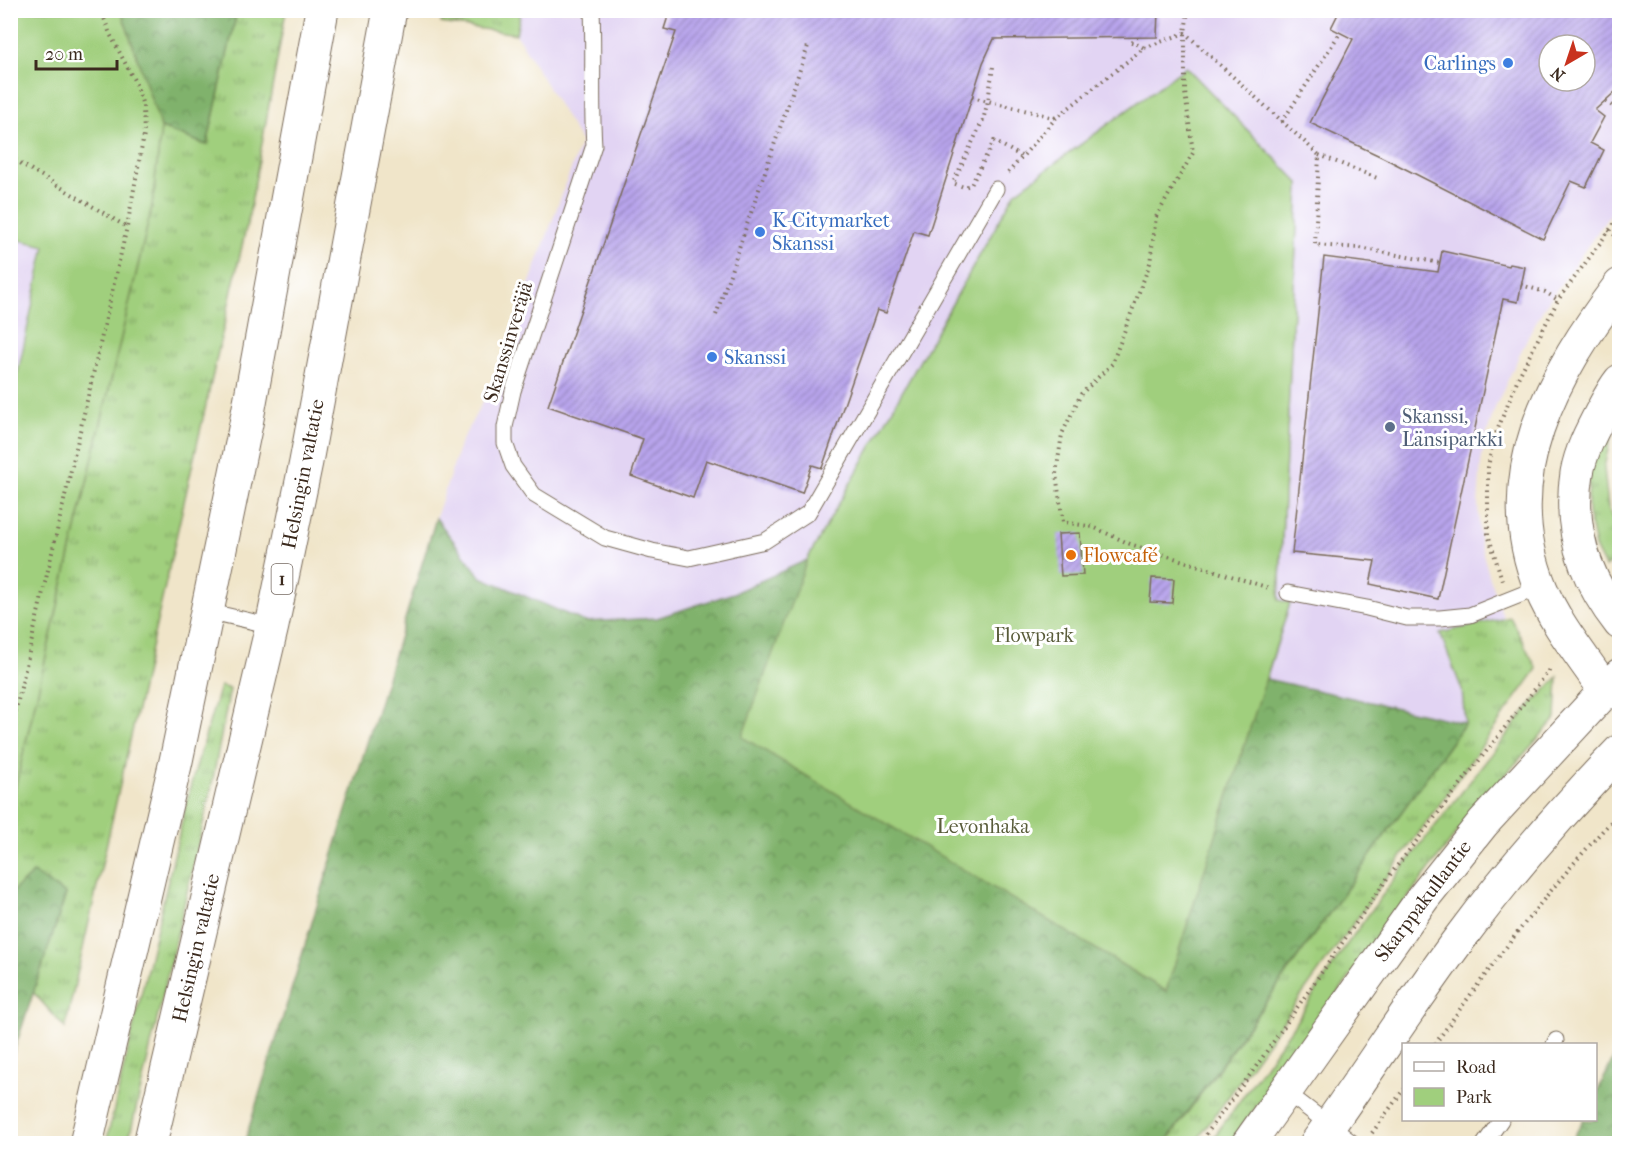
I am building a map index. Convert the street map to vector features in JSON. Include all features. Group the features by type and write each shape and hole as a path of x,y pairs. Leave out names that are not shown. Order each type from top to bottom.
{"main road":[{"path":"86,1143 176,761 246,424 322,10"},
{"name":"Helsingin valtatie","path":"150,1143 272,626 306,462 390,10"},
{"path":"1615,686 1558,621 1540,587 1527,538 1525,511 1526,474 1534,436 1561,372 1620,285"},
{"path":"1620,381 1583,450 1577,472 1576,491 1577,529 1583,558 1596,589 1620,624"},
{"name":"Skarppakullantie","path":"1248,1143 1417,907 1476,831 1615,686"},
{"path":"1333,1137 1461,937 1522,860 1585,787 1620,751"}],"lane":[{"name":"Skanssinveräjä","path":"592,10 594,145 513,390 505,426 505,443 513,466 534,495 605,538 689,558 765,541 808,513 996,189"},
{"path":"1288,593 1407,618 1440,618 1470,615 1540,587"},
{"path":"207,610 272,626"},
{"path":"1285,1091 1333,1137"},
{"path":"1484,1143 1500,1121"}],"path":[{"path":"10,735 127,227 144,135 142,106 137,86 110,34 101,10"},
{"path":"1188,10 1185,33 1185,93 1193,153 1156,217 1150,263 1112,364 1082,394 1062,434 1056,474 1063,522 1093,527 1130,544 1245,582 1288,593"},
{"path":"996,189 1021,156 1056,118 1143,48 1185,33"},
{"path":"1185,33 1319,155 1377,178"},
{"path":"1282,122 1340,33"},
{"path":"1131,42 1143,48"},
{"path":"717,315 808,46"},
{"path":"993,67 983,120 953,183 964,188 970,185 994,141 1021,156"},
{"path":"972,97 1056,118"},
{"path":"1606,101 1620,112"},
{"path":"1319,155 1315,245 1360,248 1440,263"},
{"path":"10,157 127,227"},
{"path":"1609,230 1617,237"},
{"path":"1521,285 1545,292 1558,300"},
{"path":"1200,1143 1386,880 1558,661"},
{"path":"1436,1043 1557,883 1620,812"},
{"path":"1371,1134 1402,1092"}],"shaded area":[{"name":"Skanssi","path":"521,11 1619,11 1619,202 1545,306 1529,334 1495,408 1486,436 1481,463 1478,504 1480,543 1508,630 1465,723 1266,679 1290,603 1279,600 1015,194 807,560 734,593 657,618 585,622 481,577 436,518 461,442 494,381 581,142 516,34"},
{"path":"11,238 45,245 11,405"}],"green space":[{"path":"11,10 121,11 161,128 152,206 11,805 11,405 45,246 11,238"},
{"path":"443,10 521,11 516,34 441,23"},
{"path":"121,11 237,11 207,145 161,128"},
{"path":"237,11 286,11 249,215 65,1028 33,992 66,894 11,893 11,805 152,206 161,128 207,145"},
{"name":"Levonhaka","path":"1186,67 1299,183 1279,600 1290,603 1266,679 1465,723 1165,1143 244,1144 436,518 481,577 585,622 657,618 734,593 807,560 1015,193"},
{"name":"Flowpark","path":"1186,67 1299,183 1279,600 1290,603 1166,991 742,737 807,560 1015,193"},
{"path":"1619,395 1619,418 1612,431 1604,468 1608,507 1619,536 1619,558 1605,567 1595,547 1588,513 1589,464"},
{"path":"1510,617 1537,669 1195,1143 1165,1144 1465,723 1462,690 1440,633"},
{"path":"1558,677 1556,718 1471,814 1394,916 1230,1143 1209,1144 1403,867 1527,709"},
{"path":"220,686 230,689 210,794 128,1143 106,1143 190,788"},
{"path":"33,873 66,894 11,1060 11,893"},
{"path":"1619,1047 1619,1143 1571,1143 1582,1121 1597,1121 1597,1093"}],"building":[{"path":"670,10 1158,10 1157,37 994,39 983,63 928,235 914,231 886,313 877,310 822,468 812,465 802,493 706,460 693,498 631,476 643,439 548,406 676,32 664,29"},
{"path":"1340,10 1620,10 1620,94 1616,91 1595,110 1604,117 1590,143 1604,150 1586,187 1571,181 1543,239 1310,123 1353,39 1331,28"},
{"name":"Skanssi, Länsiparkki","path":"1442,251 1509,266 1510,264 1525,267 1518,302 1503,299 1438,599 1370,584 1375,561 1292,553 1324,257 1438,272"},
{"name":"Flowcafé","path":"1080,533 1083,575 1061,576 1058,534"},
{"path":"1152,578 1174,579 1172,603 1150,602"}],"place":[{"name":"Carlings","path":"1508,63"},
{"name":"K-Citymarket Skanssi","path":"760,232"},
{"name":"Skanssi","path":"712,357"},
{"name":"Skanssi, Länsiparkki","path":"1390,427"},
{"name":"Flowcafé","path":"1071,555"}]}
